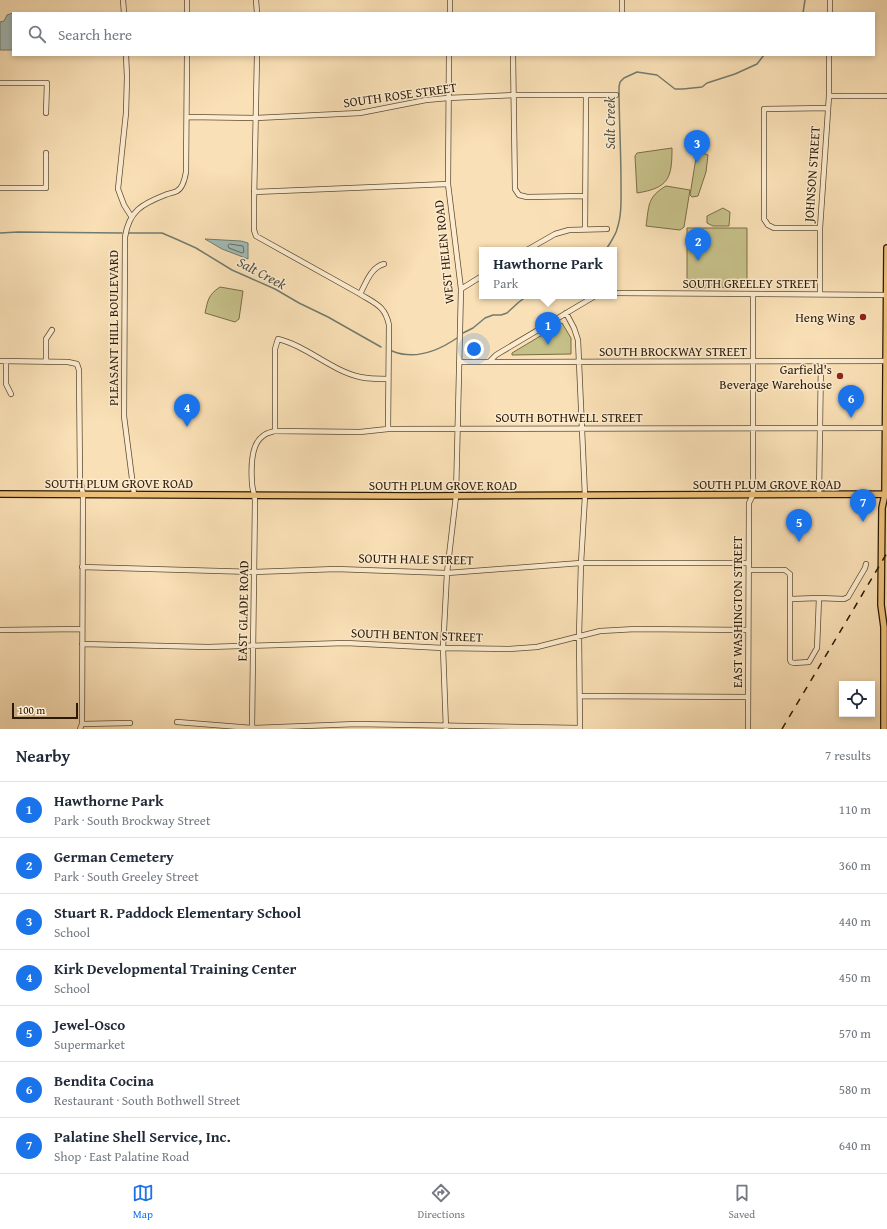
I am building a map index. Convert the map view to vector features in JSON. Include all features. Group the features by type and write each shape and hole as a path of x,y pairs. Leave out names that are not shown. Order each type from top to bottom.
{"main road":[{"path":"886,627 881,605 882,508 887,495 887,248"},
{"name":"SOUTH PLUM GROVE ROAD","path":"0,494 456,496 887,495"},
{"path":"884,729 887,616"}],"street":[{"path":"123,0 124,12"},
{"path":"187,0 187,12"},
{"path":"256,0 257,12"},
{"path":"450,0 450,12"},
{"path":"622,0 622,12"},
{"path":"830,0 830,12"},
{"path":"126,56 126,113 118,189 124,205 131,216"},
{"path":"182,196 178,191 183,183 186,172 187,56"},
{"path":"257,56 254,192 254,230 256,236 377,304 387,314 389,325 388,429"},
{"name":"WEST HELEN ROAD","path":"446,728 443,648 448,573 456,496 456,429 460,362 461,289 448,184 449,56"},
{"path":"513,56 515,189 519,195 527,197 584,196"},
{"name":"JOHNSON STREET","path":"820,294 820,228 829,96 830,56"},
{"path":"0,83 47,83 46,113"},
{"name":"SOUTH ROSE STREET","path":"187,117 256,118 360,113 426,100 448,98 514,95 616,95"},
{"path":"584,229 586,95"},
{"path":"829,96 887,96"},
{"path":"820,228 774,228 768,226 764,219 764,109 828,108"},
{"path":"0,188 46,188 46,153"},
{"path":"254,192 448,184"},
{"name":"PLEASANT HILL BOULEVARD","path":"134,494 125,427 124,237 131,216 144,203 178,191"},
{"path":"532,247 555,234 569,230 607,229"},
{"path":"360,294 370,275 378,265 384,264"},
{"path":"461,289 479,278"},
{"name":"SOUTH GREELEY STREET","path":"617,293 887,295"},
{"name":"EAST WASHINGTON STREET","path":"748,729 749,503 752,495 754,362 753,294"},
{"path":"489,362 496,355 589,299"},
{"path":"177,722 252,728 358,724 446,728 580,728 579,635 581,563 586,496 577,334 566,313"},
{"path":"46,362 46,339 52,330"},
{"path":"275,431 275,349 278,339 289,342 345,372 360,377 388,379"},
{"path":"819,495 821,361"},
{"name":"SOUTH BROCKWAY STREET","path":"460,362 886,361"},
{"path":"0,362 68,362 77,364 79,370 80,480 82,494 82,724 80,729"},
{"path":"6,362 6,384 11,394"},
{"name":"SOUTH BOTHWELL STREET","path":"275,431 360,432 388,429 582,428 886,428"},
{"name":"EAST GLADE ROAD","path":"252,728 255,494 252,484 253,453 257,443 264,435 275,431"},
{"name":"SOUTH HALE STREET","path":"82,567 254,572 336,569 448,573 581,563 749,563"},
{"path":"791,599 844,599 848,597 866,568 866,564"},
{"path":"749,570 788,571 791,577 791,662 809,662 817,648 819,598"},
{"path":"0,630 82,629"},
{"name":"SOUTH BENTON STREET","path":"82,644 253,646 346,643 443,648 526,648 537,647 579,635 600,631 636,629 748,630"},
{"path":"580,696 748,697"},
{"path":"82,724 130,723"}],"shaded area":[{"path":"672,148 671,167 666,180 656,188 637,193 635,156 637,153"},
{"path":"700,152 708,155 706,172 698,196 692,197 690,195 696,158 694,154"},
{"path":"666,186 690,190 684,227 680,230 646,226 652,198"},
{"path":"723,208 730,212 729,226 713,226 707,223 707,216"},
{"path":"687,228 747,228 747,287 687,288"},
{"path":"220,287 243,291 239,319 235,322 205,313 209,298"},
{"path":"562,323 571,338 571,354 512,355 512,353"}],"water":[{"path":"12,13 12,50 0,50 0,22 4,21 7,15"},
{"path":"205,239 241,241 248,243 248,259 222,249"}],"waterway":[{"name":"Salt Creek","path":"803,12 805,0"},
{"name":"Salt Creek","path":"608,247 617,231 621,200 620,82 624,78 637,72 657,75 675,89 702,87 707,83 735,74 757,64 763,56"},
{"name":"Salt Creek","path":"0,233 122,233"},
{"name":"Salt Creek","path":"129,233 162,233 196,248 232,270 275,289 381,347"},
{"name":"Salt Creek","path":"463,333 473,328 485,318 507,313 523,299"},
{"name":"Salt Creek","path":"392,351 409,355 426,353 442,347 457,338"}],"railway":[{"path":"782,729 887,553"}],"place":[{"name":"Stuart R. Paddock Elementary School","path":"697,163"},
{"name":"German Cemetery","path":"698,261"},
{"name":"Heng Wing","path":"863,317"},
{"name":"Hawthorne Park","path":"548,345"},
{"name":"Garfield's Beverage Warehouse","path":"840,376"},
{"name":"Bendita Cocina","path":"851,418"},
{"name":"Kirk Developmental Training Center","path":"187,427"},
{"name":"Palatine Shell Service, Inc.","path":"863,522"},
{"name":"Jewel-Osco","path":"799,542"}]}
